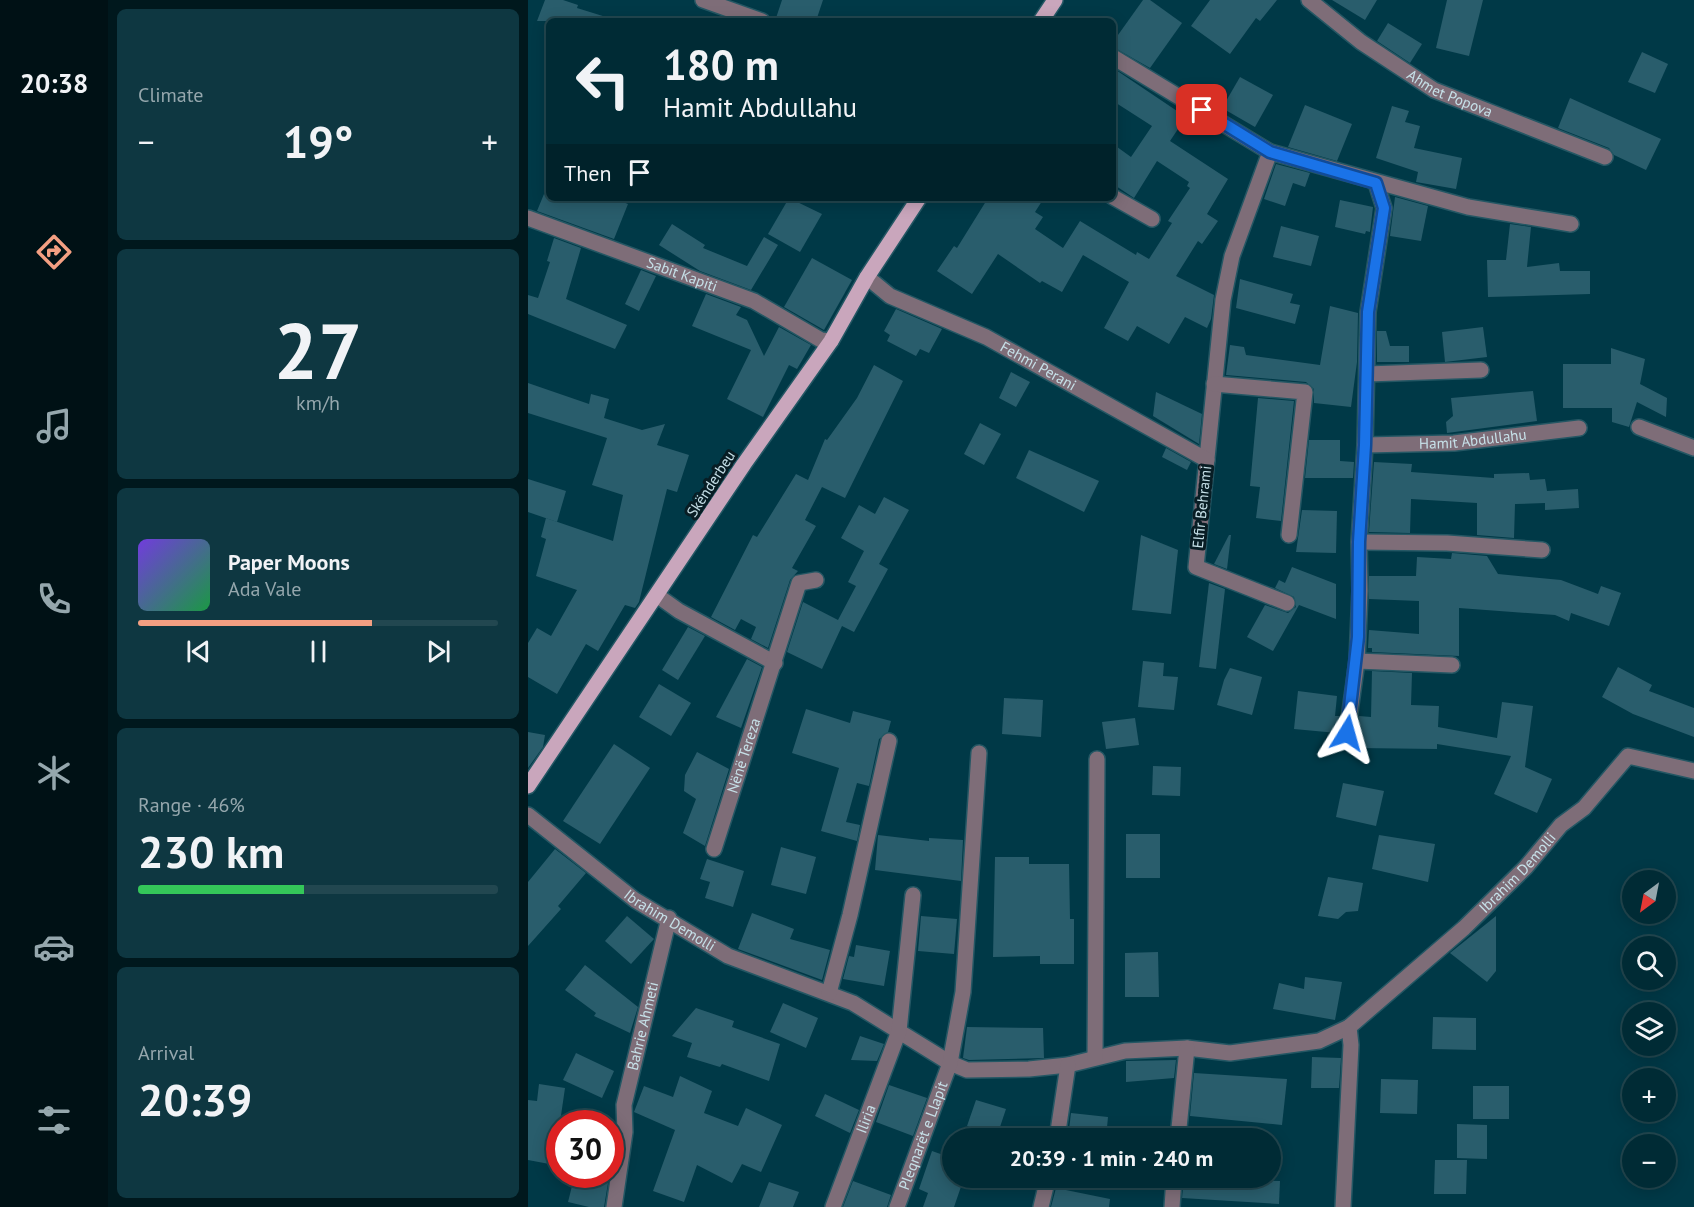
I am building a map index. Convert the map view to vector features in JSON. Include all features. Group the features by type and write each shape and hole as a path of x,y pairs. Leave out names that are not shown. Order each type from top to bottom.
{"main road":[{"path":"1045,18 1055,0"},
{"name":"Skënderbeu","path":"528,786 658,596 744,464 831,341 867,277 917,201"}],"street":[{"path":"703,0 754,18"},
{"name":"Ahmet Popova","path":"1310,0 1361,42 1434,90 1605,157"},
{"path":"1116,59 1270,152 1468,207 1571,224"},
{"name":"Elfir Behrami","path":"1270,152 1232,256 1223,300 1196,567 1287,603"},
{"path":"1347,733 1357,661 1368,312 1384,208 1376,183"},
{"path":"1116,199 1152,219"},
{"name":"Sabit Kapiti","path":"528,218 754,301 822,340 831,341"},
{"name":"Fehmi Perani","path":"867,277 890,296 986,337 1207,460"},
{"path":"1367,374 1481,370"},
{"path":"1214,384 1305,392 1289,535"},
{"path":"1639,427 1694,448"},
{"name":"Hamit Abdullahu","path":"1365,445 1454,443 1579,428"},
{"path":"1359,542 1447,543 1542,550"},
{"name":"Nënë Tereza","path":"714,849 799,583 816,580"},
{"path":"658,596 679,611 775,663"},
{"path":"1357,661 1452,665"},
{"path":"829,993 889,741"},
{"path":"950,1063 963,992 979,753"},
{"name":"Ibrahim Demolli","path":"528,815 634,900 669,918 728,956 853,1003 950,1063 967,1070 1029,1069 1068,1065 1125,1051 1187,1048 1230,1053 1319,1041 1349,1027 1464,928 1526,867 1561,825 1584,808 1628,756 1694,771"},
{"path":"1095,1058 1097,759"},
{"path":"899,1031 914,896"},
{"name":"Bahrie Ahmeti","path":"614,1207 625,1132 624,1105 669,918"},
{"path":"1343,1207 1351,1045 1349,1027"},
{"name":"Iliria","path":"833,1207 899,1031"},
{"path":"1179,1128 1187,1048"},
{"name":"Pleqnarët e Llapit","path":"897,1207 950,1063"},
{"path":"1059,1128 1068,1065"},
{"path":"1041,1207 1046,1188"},
{"path":"1172,1207 1173,1188"}],"building":[{"path":"545,0 563,0 578,5 577,8 606,17 546,18 546,21 537,21"},
{"path":"782,0 823,0 817,18 776,18"},
{"path":"1143,0 1150,0 1182,23 1150,68 1116,49 1116,38"},
{"path":"1210,0 1277,0 1260,21 1256,18 1230,54 1191,26"},
{"path":"1332,0 1377,0 1365,20"},
{"path":"1447,0 1483,0 1469,56 1436,48"},
{"path":"1388,23 1422,44 1410,63 1377,41"},
{"path":"1642,52 1668,64 1655,93 1628,82"},
{"path":"1116,70 1186,117 1170,141 1228,179 1207,214 1218,221 1202,244 1198,241 1176,276 1214,295 1211,319 1207,328 1185,317 1169,344 1137,326 1128,341 1104,328 1129,282 1083,255 1062,292 1042,281 1040,283 998,254 972,294 937,271 954,246 957,248 986,201 1042,201 1035,212 1043,217 1035,229 1063,248 1080,221 1136,255 1137,252 1149,259 1172,223 1168,221 1190,188 1187,186 1189,182 1157,161 1134,198 1116,186 1116,146 1131,157 1152,126 1116,103"},
{"path":"1240,77 1273,95 1255,127 1222,108"},
{"path":"1570,98 1661,139 1646,170 1614,155 1609,148 1558,128"},
{"path":"1305,105 1352,124 1337,161 1288,147"},
{"path":"1392,106 1409,111 1405,122 1420,126 1414,148 1462,158 1456,189 1416,182 1418,172 1376,158"},
{"path":"1276,164 1310,173 1305,187 1293,183 1285,206 1264,199"},
{"path":"544,194 546,201 620,201 628,204 614,239 537,211"},
{"path":"1395,197 1428,206 1421,241 1390,236"},
{"path":"1340,200 1373,207 1370,232 1366,231 1365,234 1335,227"},
{"path":"787,201 795,201 822,214 800,252 768,234"},
{"path":"672,224 705,245 703,248 747,266 764,237 778,245 751,290 700,271 659,245"},
{"path":"1510,224 1531,227 1527,267 1559,263 1560,271 1590,271 1590,294 1488,297 1487,260 1506,260"},
{"path":"1281,226 1319,236 1311,266 1273,257"},
{"path":"554,238 581,248 566,299 627,325 615,349 528,314 528,295 538,298 550,262 547,261"},
{"path":"812,258 852,280 824,330 784,307"},
{"path":"641,270 656,276 639,311 625,304"},
{"path":"1240,279 1293,294 1290,303 1300,305 1295,324 1236,308"},
{"path":"706,294 741,307 736,315 747,320 764,356 779,327 811,345 797,369 789,365 763,417 727,399 751,350 692,326"},
{"path":"1330,306 1358,313 1357,362 1351,407 1314,403 1314,389 1306,382 1226,375 1230,345 1244,347 1246,355 1320,365"},
{"path":"896,309 942,329 929,353 920,349 916,356 887,341 890,335 884,331"},
{"path":"1483,327 1487,357 1445,362 1442,332"},
{"path":"1377,331 1386,331 1390,346 1409,346 1409,362 1377,362"},
{"path":"1611,348 1645,359 1640,384 1667,398 1666,417 1637,402 1629,427 1612,422 1612,408 1563,408 1563,364 1611,364"},
{"path":"874,365 903,381 845,498 822,487 805,520 816,526 792,568 798,571 790,580 768,648 751,639 756,627 741,619 735,630 711,617 753,535 757,537 796,474 808,480 825,439 827,440 857,398"},
{"path":"1011,372 1030,382 1016,407 999,398"},
{"path":"528,383 589,404 591,394 609,399 604,418 642,430 665,424 657,445 689,455 677,492 667,489 639,602 635,608 625,605 598,651 586,644 557,694 528,677 528,643 537,628 551,636 577,590 536,576 546,539 541,537 546,518 613,541 623,495 592,485 607,438 528,413"},
{"path":"1533,391 1537,421 1447,433 1446,422 1453,416 1451,398"},
{"path":"1156,392 1202,414 1199,444 1153,416"},
{"path":"1258,398 1294,401 1281,521 1256,518 1260,487 1250,486"},
{"path":"980,423 1001,434 984,465 964,454"},
{"path":"1309,440 1340,440 1340,461 1354,462 1353,478 1305,478"},
{"path":"1166,448 1191,462 1187,470 1162,457"},
{"path":"1029,450 1099,481 1084,512 1016,478"},
{"path":"1374,462 1412,464 1411,472 1494,478 1494,474 1529,473 1530,480 1545,479 1547,491 1578,489 1579,508 1545,510 1545,503 1515,504 1514,538 1477,535 1477,503 1411,499 1410,533 1369,532"},
{"path":"528,479 566,491 557,522 528,512"},
{"path":"884,497 909,510 879,564 888,569 854,632 842,626 822,669 787,652 803,602 838,620 856,586 848,582 864,551 841,538 859,505 875,514"},
{"path":"1302,510 1337,511 1336,553 1296,552"},
{"path":"1141,535 1178,550 1171,614 1132,610"},
{"path":"1231,535 1227,569 1214,564"},
{"path":"1452,553 1487,556 1498,574 1561,580 1598,594 1601,586 1621,593 1609,626 1571,613 1569,621 1555,615 1459,608 1459,656 1372,652 1372,648 1368,648 1369,630 1419,634 1419,601 1369,599 1369,576 1416,576 1417,557 1451,559"},
{"path":"1292,567 1336,584 1336,619 1299,605 1273,651 1247,637 1265,605 1288,613 1296,607 1294,597 1275,588 1279,580 1285,583"},
{"path":"1209,583 1225,589 1216,669 1199,667"},
{"path":"688,627 705,636 678,680 662,670"},
{"path":"747,659 762,667 741,728 716,717"},
{"path":"1143,661 1164,663 1163,676 1178,677 1174,710 1138,707"},
{"path":"1618,667 1652,685 1649,691 1694,708 1694,737 1633,714 1602,697"},
{"path":"1230,668 1262,677 1252,715 1217,705"},
{"path":"1372,671 1412,673 1411,705 1439,706 1438,727 1497,738 1502,702 1533,706 1525,767 1552,779 1537,813 1494,794 1511,756 1437,744 1437,749 1359,748 1359,735 1357,735 1359,716 1371,717"},
{"path":"659,684 691,703 671,736 639,717"},
{"path":"1298,691 1337,696 1335,716 1340,716 1337,733 1294,729"},
{"path":"1004,698 1043,700 1041,737 1002,734"},
{"path":"806,709 850,723 853,711 891,721 888,732 879,739 869,786 857,783 846,822 860,825 857,841 821,831 839,768 792,753"},
{"path":"1135,718 1139,745 1106,749 1102,722"},
{"path":"528,732 545,735 543,747 528,768"},
{"path":"614,744 650,768 600,844 563,821"},
{"path":"697,752 729,769 705,846 683,833 696,799 684,791 685,775"},
{"path":"1153,766 1181,767 1180,796 1152,795"},
{"path":"1343,783 1384,791 1376,826 1336,817"},
{"path":"1126,834 1160,834 1160,878 1126,878"},
{"path":"878,835 929,841 929,838 963,840 961,881 875,870"},
{"path":"1379,835 1435,844 1428,882 1372,869"},
{"path":"781,847 816,857 806,894 771,885"},
{"path":"555,849 586,873 558,906 561,909 528,946 528,882"},
{"path":"995,857 1029,857 1029,864 1069,864 1070,919 1074,919 1074,964 1040,964 1040,956 993,957"},
{"path":"707,859 744,871 733,907 705,898 710,882 700,879"},
{"path":"1328,877 1363,883 1358,911 1346,912 1338,919 1318,916"},
{"path":"752,913 794,929 790,939 830,950 822,980 738,949"},
{"path":"627,916 654,939 631,964 605,941"},
{"path":"921,916 957,919 954,954 918,951"},
{"path":"1496,916 1496,971 1487,982 1450,953"},
{"path":"856,945 890,951 884,986 843,979 849,956 854,957"},
{"path":"1158,952 1159,997 1125,997 1125,953"},
{"path":"585,965 638,1007 630,1033 594,1016 596,1013 565,990"},
{"path":"1305,977 1342,982 1335,1020 1273,1009 1279,983 1304,989"},
{"path":"783,1003 818,1018 806,1048 770,1032"},
{"path":"696,1008 734,1021 732,1027 780,1044 769,1081 722,1064 720,1067 687,1057 692,1043 672,1036"},
{"path":"1433,1017 1476,1018 1476,1050 1432,1049"},
{"path":"967,1027 1043,1028 1044,1058 969,1060 963,1058"},
{"path":"860,1036 884,1044 877,1061 851,1060"},
{"path":"576,1053 614,1071 602,1098 563,1080"},
{"path":"1312,1057 1341,1058 1339,1088 1311,1088"},
{"path":"1176,1060 1174,1078 1126,1082 1126,1061"},
{"path":"1194,1073 1287,1079 1282,1125 1190,1116"},
{"path":"680,1076 712,1091 704,1113 738,1126 746,1108 782,1125 761,1172 742,1164 732,1183 697,1165 684,1202 653,1191 675,1130 634,1112 644,1086 673,1097"},
{"path":"1381,1079 1418,1080 1417,1114 1380,1113"},
{"path":"539,1084 565,1088 562,1110 546,1110 546,1163 528,1160 528,1100 537,1101"},
{"path":"889,1085 927,1098 913,1136 876,1122"},
{"path":"1473,1086 1509,1086 1509,1119 1473,1119"},
{"path":"825,1094 859,1110 850,1133 815,1116"},
{"path":"976,1100 1006,1109 1000,1128 967,1126"},
{"path":"1071,1113 1108,1117 1107,1128 1069,1128"},
{"path":"1457,1124 1487,1125 1487,1159 1457,1158"},
{"path":"932,1151 942,1154 942,1188 961,1188 954,1207 923,1207 928,1193 919,1189"},
{"path":"1435,1160 1467,1160 1466,1194 1434,1194"},
{"path":"853,1181 891,1195 887,1207 843,1207"},
{"path":"769,1182 799,1192 793,1207 759,1207"},
{"path":"572,1188 607,1188 604,1207 589,1207 568,1202"},
{"path":"1056,1188 1110,1199 1109,1207 1051,1207"},
{"path":"1183,1188 1280,1188 1279,1204 1182,1198"}],"route":[{"path":"1202,110 1270,152 1376,183 1384,208 1368,312 1357,661 1347,733"}]}
